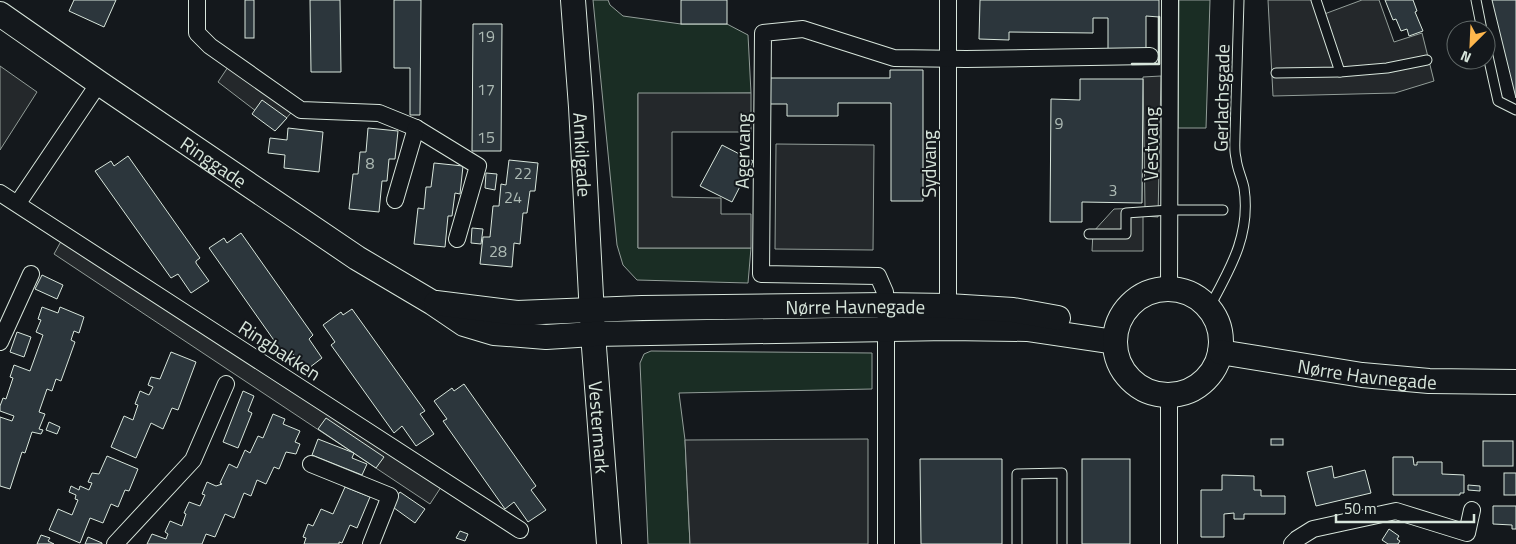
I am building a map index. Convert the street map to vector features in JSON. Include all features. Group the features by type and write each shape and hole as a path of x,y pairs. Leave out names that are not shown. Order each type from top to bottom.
{"street":[{"path":"196,0 197,33 210,46 300,110 379,113 416,128 478,166 457,239"},
{"name":"Arnkilgade","path":"573,0 582,126 591,309"},
{"name":"Sydvang","path":"948,0 948,317"},
{"name":"Vestvang","path":"1169,289 1170,0"},
{"name":"Ringgade","path":"0,14 357,258 433,303 464,324 494,333 546,337 592,334"},
{"name":"Agervang","path":"886,544 886,317 885,292 878,276 761,274 763,33 804,29 894,58 1150,56"},
{"path":"18,203 99,83"},
{"path":"395,200 416,128"},
{"name":"Ringbakken","path":"0,193 520,530"},
{"path":"0,342 32,274"},
{"path":"1169,289 1184,291 1198,298 1209,308 1217,321 1221,336 1220,352 1214,369 1203,382 1187,392 1169,395 1153,393 1138,385 1126,374 1118,359 1116,335 1124,312 1136,299 1152,291 1169,289"},
{"name":"Ringgade","path":"433,303 517,312 591,309"},
{"name":"Nørre Havnegade","path":"591,309 948,317 1027,329 1116,335"},
{"name":"Vestermark","path":"591,309 609,544"},
{"name":"Nørre Havnegade","path":"592,334 886,317"},
{"name":"Nørre Havnegade","path":"1220,352 1381,376 1429,381 1516,382"},
{"path":"115,544 194,460 226,384"},
{"path":"1169,395 1169,544"},
{"path":"311,464 390,496 371,544"},
{"path":"1292,544 1313,529 1396,510 1467,533 1472,510"}],"lane":[{"name":"Gerlachsgade","path":"1209,308 1233,265 1242,236 1246,214 1244,187 1235,158 1239,0"},
{"path":"1316,0 1340,72"},
{"path":"1476,0 1480,20"},
{"path":"1276,73 1340,72 1388,68 1427,60"},
{"path":"1491,70 1498,101 1516,110"},
{"path":"1089,234 1126,234 1126,213 1170,210 1222,210"},
{"path":"1017,544 1016,474 1062,474 1062,544"}],"green space":[{"path":"593,0 608,0 610,5 623,16 681,24 727,24 748,35 751,93 638,94 638,248 751,248 748,283 637,280 623,265 617,245"},
{"path":"1179,0 1210,0 1206,128 1178,128"},
{"path":"651,351 872,353 872,389 679,393 685,440 690,544 648,544 640,363 644,354"}],"shaded area":[{"path":"1268,0 1313,0 1319,16 1362,0 1379,0 1394,42 1422,33 1434,81 1395,93 1273,96"},
{"path":"232,61 296,107 278,128 218,82"},
{"path":"0,66 37,92 0,150"},
{"path":"1161,76 1158,217 1143,216 1143,251 1092,251 1093,232 1114,209 1145,208 1143,77"},
{"path":"638,93 751,93 751,132 672,132 672,197 721,198 721,214 751,214 751,248 638,248"},
{"path":"776,144 874,145 873,250 775,249"},
{"path":"65,234 445,481 430,504 54,254"},
{"path":"868,439 868,544 690,544 685,440"}],"building":[{"path":"74,0 116,0 104,27 69,11"},
{"path":"245,0 254,0 254,38 245,38"},
{"path":"310,0 340,0 341,72 311,72"},
{"path":"394,0 421,0 420,115 410,115 410,68 394,68"},
{"path":"681,0 727,0 727,24 681,24"},
{"path":"980,0 1159,0 1159,17 1146,16 1146,50 1108,50 1108,18 1093,18 1093,33 1009,32 1009,40 979,39"},
{"path":"1385,0 1413,0 1417,11 1415,12 1423,31 1409,36 1407,29 1401,31 1396,19 1393,20"},
{"path":"1492,0 1516,0 1516,98"},
{"path":"473,24 502,24 501,151 472,151"},
{"path":"890,70 923,70 923,201 891,201 891,103 838,103 838,116 787,116 787,104 768,104 768,78 890,78"},
{"path":"1080,79 1143,79 1142,203 1082,202 1082,222 1050,222 1051,99 1080,100"},
{"path":"262,100 287,118 275,131 252,114"},
{"path":"288,128 323,132 319,172 284,168 285,155 268,153 270,138 287,140"},
{"path":"368,128 398,131 395,159 389,159 387,181 382,181 379,212 349,209 353,174 358,174 360,152 366,152"},
{"path":"722,145 753,161 732,202 700,186"},
{"path":"128,156 200,258 196,263 209,281 191,293 178,274 171,278 95,171 111,161 114,166"},
{"path":"509,160 538,163 535,191 530,191 527,213 523,213 520,244 514,243 512,267 480,264 483,237 490,237 493,206 499,206 501,184 506,185"},
{"path":"434,163 463,166 460,194 455,193 452,216 448,216 445,247 414,244 418,208 424,209 426,187 431,187"},
{"path":"486,173 497,174 495,190 485,188"},
{"path":"472,228 483,229 481,244 471,243"},
{"path":"241,233 313,335 309,339 322,358 305,371 291,351 285,356 209,248 224,238 227,243"},
{"path":"42,275 63,285 57,299 35,289"},
{"path":"42,307 58,313 60,307 84,317 79,333 74,331 71,340 75,342 61,381 56,379 52,391 47,389 39,412 45,414 39,429 43,430 41,434 32,432 25,453 22,452 10,489 0,486 0,417 12,421 14,416 0,411 0,406 3,398 6,399 13,378 10,377 14,365 30,371 43,335 36,332 41,320 38,319"},
{"path":"352,309 425,411 420,414 434,434 416,446 402,426 394,433 331,345 335,342 323,325 341,312 343,315"},
{"path":"17,332 31,337 24,357 10,352"},
{"path":"171,352 196,362 178,410 172,408 163,429 151,423 136,458 111,447 124,416 133,420 138,405 135,404 140,391 149,395 153,387 148,385 151,377 160,379"},
{"path":"464,384 536,486 531,490 546,510 528,522 514,502 505,509 443,421 447,419 434,401 452,388 454,391"},
{"path":"243,391 254,396 248,411 252,413 238,448 223,442"},
{"path":"273,414 285,419 283,424 300,431 295,442 300,444 296,454 286,452 279,469 274,467 266,484 257,480 251,496 244,493 234,518 225,514 215,537 206,534 202,544 147,544 152,534 166,539 168,534 165,532 170,521 182,526 186,514 184,513 189,502 200,506 205,495 202,494 207,482 216,486 222,484 220,483 229,464 237,468 245,450 250,453 258,436 263,438"},
{"path":"326,418 384,457 376,468 318,429"},
{"path":"49,422 60,427 57,434 46,430"},
{"path":"318,439 354,453 352,458 367,464 362,475 312,455"},
{"path":"1271,439 1283,439 1283,445 1271,445"},
{"path":"1483,441 1513,441 1513,466 1483,466"},
{"path":"107,456 138,469 129,491 125,490 118,507 111,504 103,523 90,518 80,543 49,530 58,509 72,515 78,500 75,499 76,495 69,492 71,486 79,490 80,486 89,490 92,483 88,482 92,473 99,474"},
{"path":"1393,457 1413,457 1414,465 1417,465 1417,462 1442,462 1442,474 1464,475 1464,493 1460,493 1460,495 1393,495"},
{"path":"920,459 1002,459 1002,544 921,544"},
{"path":"1082,459 1130,459 1130,544 1082,544"},
{"path":"1332,466 1334,478 1365,470 1371,493 1316,506 1307,472"},
{"path":"1504,473 1516,473 1516,495 1504,495"},
{"path":"1222,475 1254,476 1254,490 1261,490 1261,496 1285,496 1285,514 1244,514 1244,519 1234,519 1234,513 1224,514 1224,537 1201,537 1201,490 1222,490"},
{"path":"1468,485 1480,486 1480,491 1468,490"},
{"path":"345,487 370,497 357,528 350,525 342,543 339,542 339,544 304,544 306,538 303,537 308,524 313,526 321,509 333,514"},
{"path":"400,492 425,509 415,523 390,505"},
{"path":"1493,506 1516,506 1516,529 1512,529 1512,525 1493,524"},
{"path":"1389,529 1399,536 1397,539 1400,541 1398,544 1388,544 1382,540"},
{"path":"460,531 468,534 465,541 456,538"},
{"path":"41,535 50,538 48,541 54,544 37,544"},
{"path":"88,537 102,543 102,544 85,544"}],"wall":[{"path":"1132,64 1159,64 1159,17"}]}
